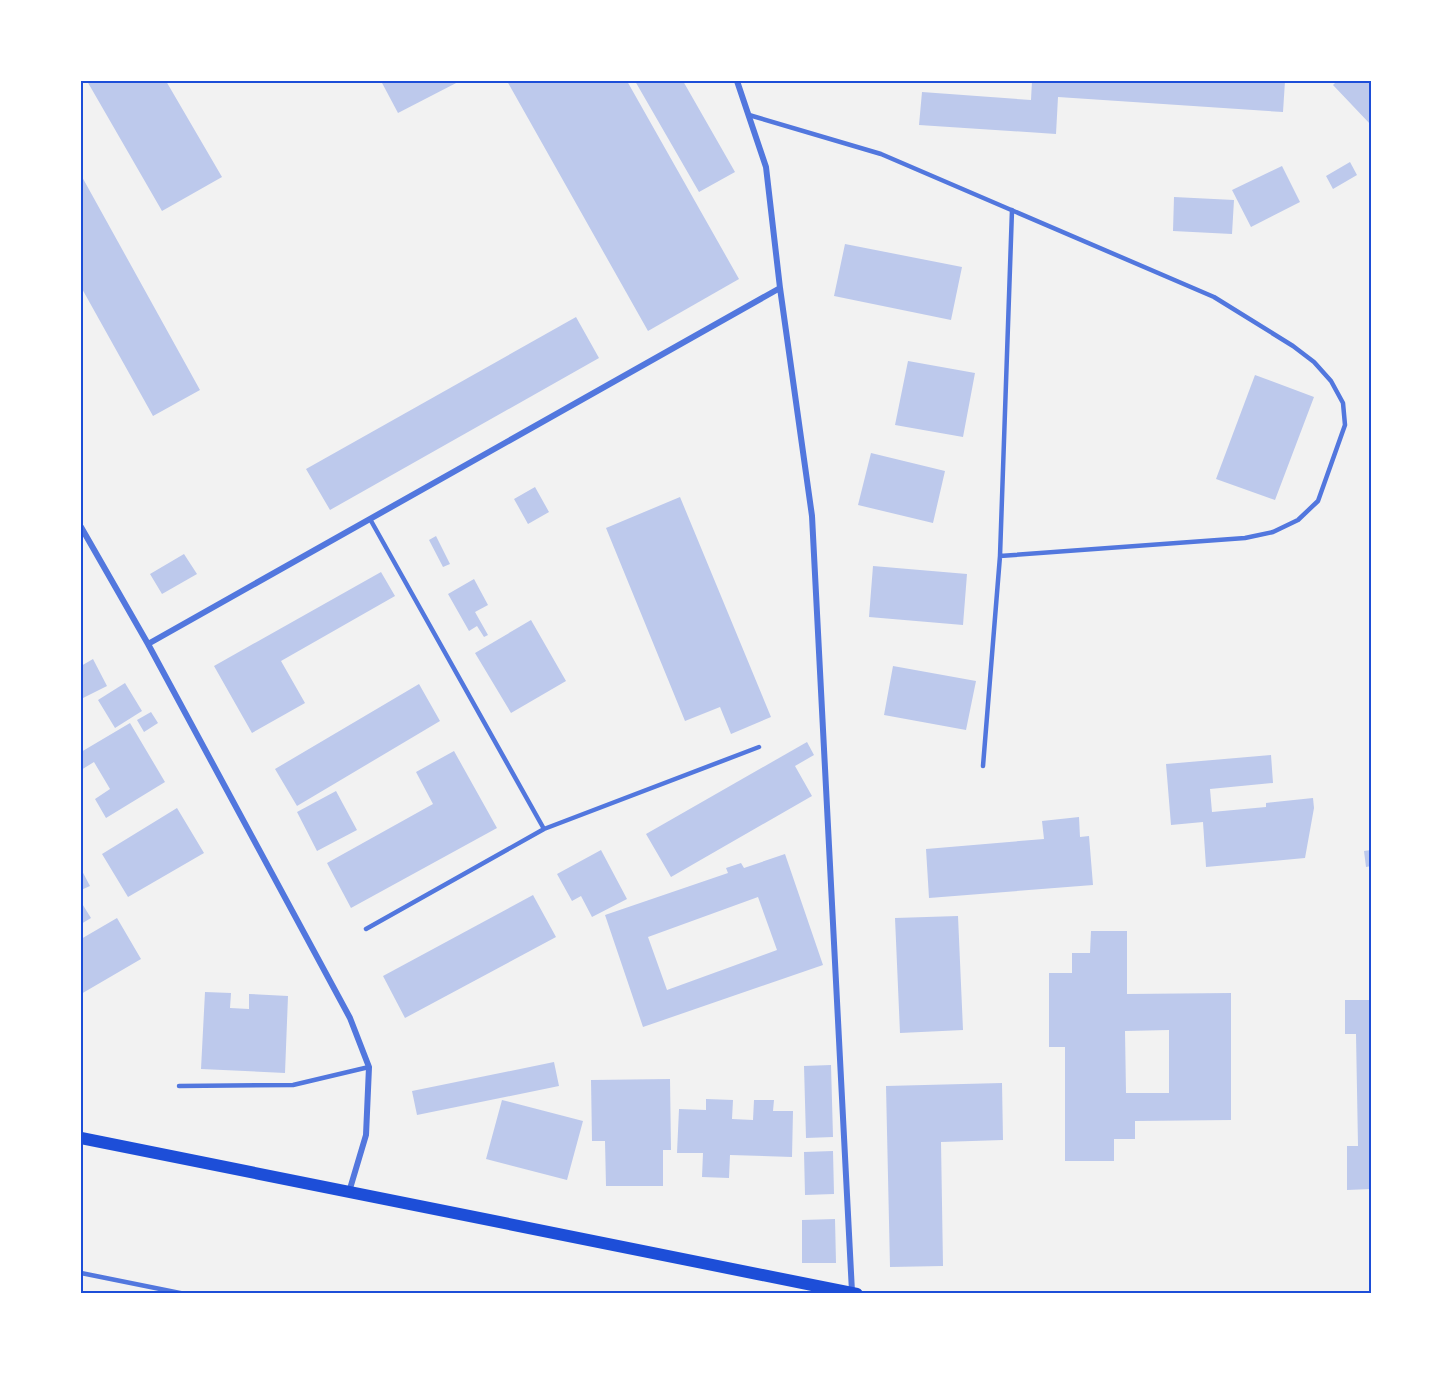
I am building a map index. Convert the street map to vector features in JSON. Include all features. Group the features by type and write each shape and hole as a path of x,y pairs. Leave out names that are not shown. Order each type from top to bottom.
{"main road":[{"path":"81,1138 854,1294"}],"street":[{"path":"738,81 766,167 780,288 812,516 854,1294"},
{"path":"148,644 780,288"},
{"path":"81,527 148,644 350,1018 369,1067 366,1135 349,1192"}],"lane":[{"path":"749,115 881,154 1214,297 1293,346 1314,362 1332,381 1343,403 1345,425 1318,501 1298,520 1273,532 1245,538 1000,556"},
{"path":"983,766 1000,556 1012,210"},
{"path":"370,519 544,829"},
{"path":"366,929 544,829 759,747"},
{"path":"179,1086 293,1085 369,1067"},
{"path":"81,1273 185,1294"}],"building":[{"path":"87,81 166,81 222,177 162,211"},
{"path":"381,81 460,81 398,113"},
{"path":"507,81 627,81 739,279 648,331"},
{"path":"635,81 683,81 735,172 699,192"},
{"path":"1032,81 1285,81 1283,112 1058,97 1056,134 919,125 922,92 1031,100"},
{"path":"1337,81 1371,81 1371,125 1333,85"},
{"path":"1350,162 1357,175 1333,189 1326,176"},
{"path":"1282,166 1300,202 1251,227 1232,190"},
{"path":"81,175 200,390 153,416 81,287"},
{"path":"1174,197 1234,200 1232,234 1173,231"},
{"path":"845,244 962,267 951,320 834,296"},
{"path":"576,317 599,358 330,510 306,469"},
{"path":"908,361 975,373 963,437 895,425"},
{"path":"1255,375 1314,397 1275,500 1216,479"},
{"path":"871,453 945,471 933,523 858,505"},
{"path":"535,487 549,512 528,524 514,499"},
{"path":"680,497 771,717 731,734 720,707 685,721 606,528"},
{"path":"436,536 450,564 443,567 429,540"},
{"path":"184,554 197,574 162,594 150,574"},
{"path":"873,566 967,574 963,625 869,617"},
{"path":"381,572 395,596 281,661 305,703 252,733 214,666"},
{"path":"474,579 488,605 475,612 488,635 484,637 477,626 469,631 448,594"},
{"path":"531,620 566,681 511,713 475,653"},
{"path":"93,659 107,686 81,699 81,666"},
{"path":"893,666 976,681 966,730 884,715"},
{"path":"125,683 142,711 115,728 98,700"},
{"path":"419,684 440,721 297,806 275,769"},
{"path":"151,712 158,723 144,732 137,720"},
{"path":"130,723 165,782 106,818 95,799 110,789 94,762 81,770 81,752"},
{"path":"807,742 814,755 795,766 812,796 671,877 646,834"},
{"path":"454,751 497,828 351,908 327,863 433,804 416,772"},
{"path":"1271,755 1273,783 1210,789 1212,812 1266,807 1266,803 1313,798 1314,808 1305,858 1206,867 1203,822 1171,825 1166,764"},
{"path":"336,791 357,830 317,851 297,812"},
{"path":"177,808 204,853 128,897 102,854"},
{"path":"1079,817 1080,837 1089,836 1093,885 929,898 926,849 1044,839 1042,821"},
{"path":"601,850 627,899 592,917 581,896 572,901 557,874"},
{"path":"1371,850 1371,866 1366,867 1364,851"},
{"path":"785,854 823,965 643,1027 605,915 728,873 726,868 741,863 744,868","holes":["758,897 777,950 667,990 648,937"]},
{"path":"81,869 90,886 81,890"},
{"path":"533,895 556,937 405,1018 383,976"},
{"path":"81,902 91,918 81,924"},
{"path":"958,916 963,1030 900,1033 895,918"},
{"path":"117,918 141,959 81,994 81,939"},
{"path":"1091,931 1127,931 1127,994 1231,993 1231,1120 1135,1121 1135,1139 1114,1139 1114,1161 1065,1161 1065,1047 1049,1047 1049,973 1072,973 1072,953 1090,953","holes":["1169,1030 1169,1093 1126,1093 1125,1031"]},
{"path":"205,992 231,993 230,1008 249,1009 249,994 288,996 285,1073 201,1069"},
{"path":"1345,1000 1371,1000 1371,1189 1347,1190 1347,1146 1358,1146 1356,1034 1345,1034"},
{"path":"554,1062 559,1086 417,1115 412,1091"},
{"path":"831,1065 833,1137 806,1138 804,1066"},
{"path":"670,1079 671,1150 663,1150 663,1186 606,1186 605,1141 592,1141 591,1080"},
{"path":"1002,1083 1003,1140 941,1142 943,1266 890,1267 886,1086"},
{"path":"706,1099 733,1100 732,1119 753,1120 754,1100 774,1100 773,1111 793,1111 792,1157 730,1155 729,1178 702,1177 703,1153 677,1153 679,1109 706,1110"},
{"path":"502,1100 583,1121 567,1180 486,1159"},
{"path":"833,1151 834,1194 805,1195 804,1152"},
{"path":"835,1219 836,1263 802,1263 802,1220"}]}
